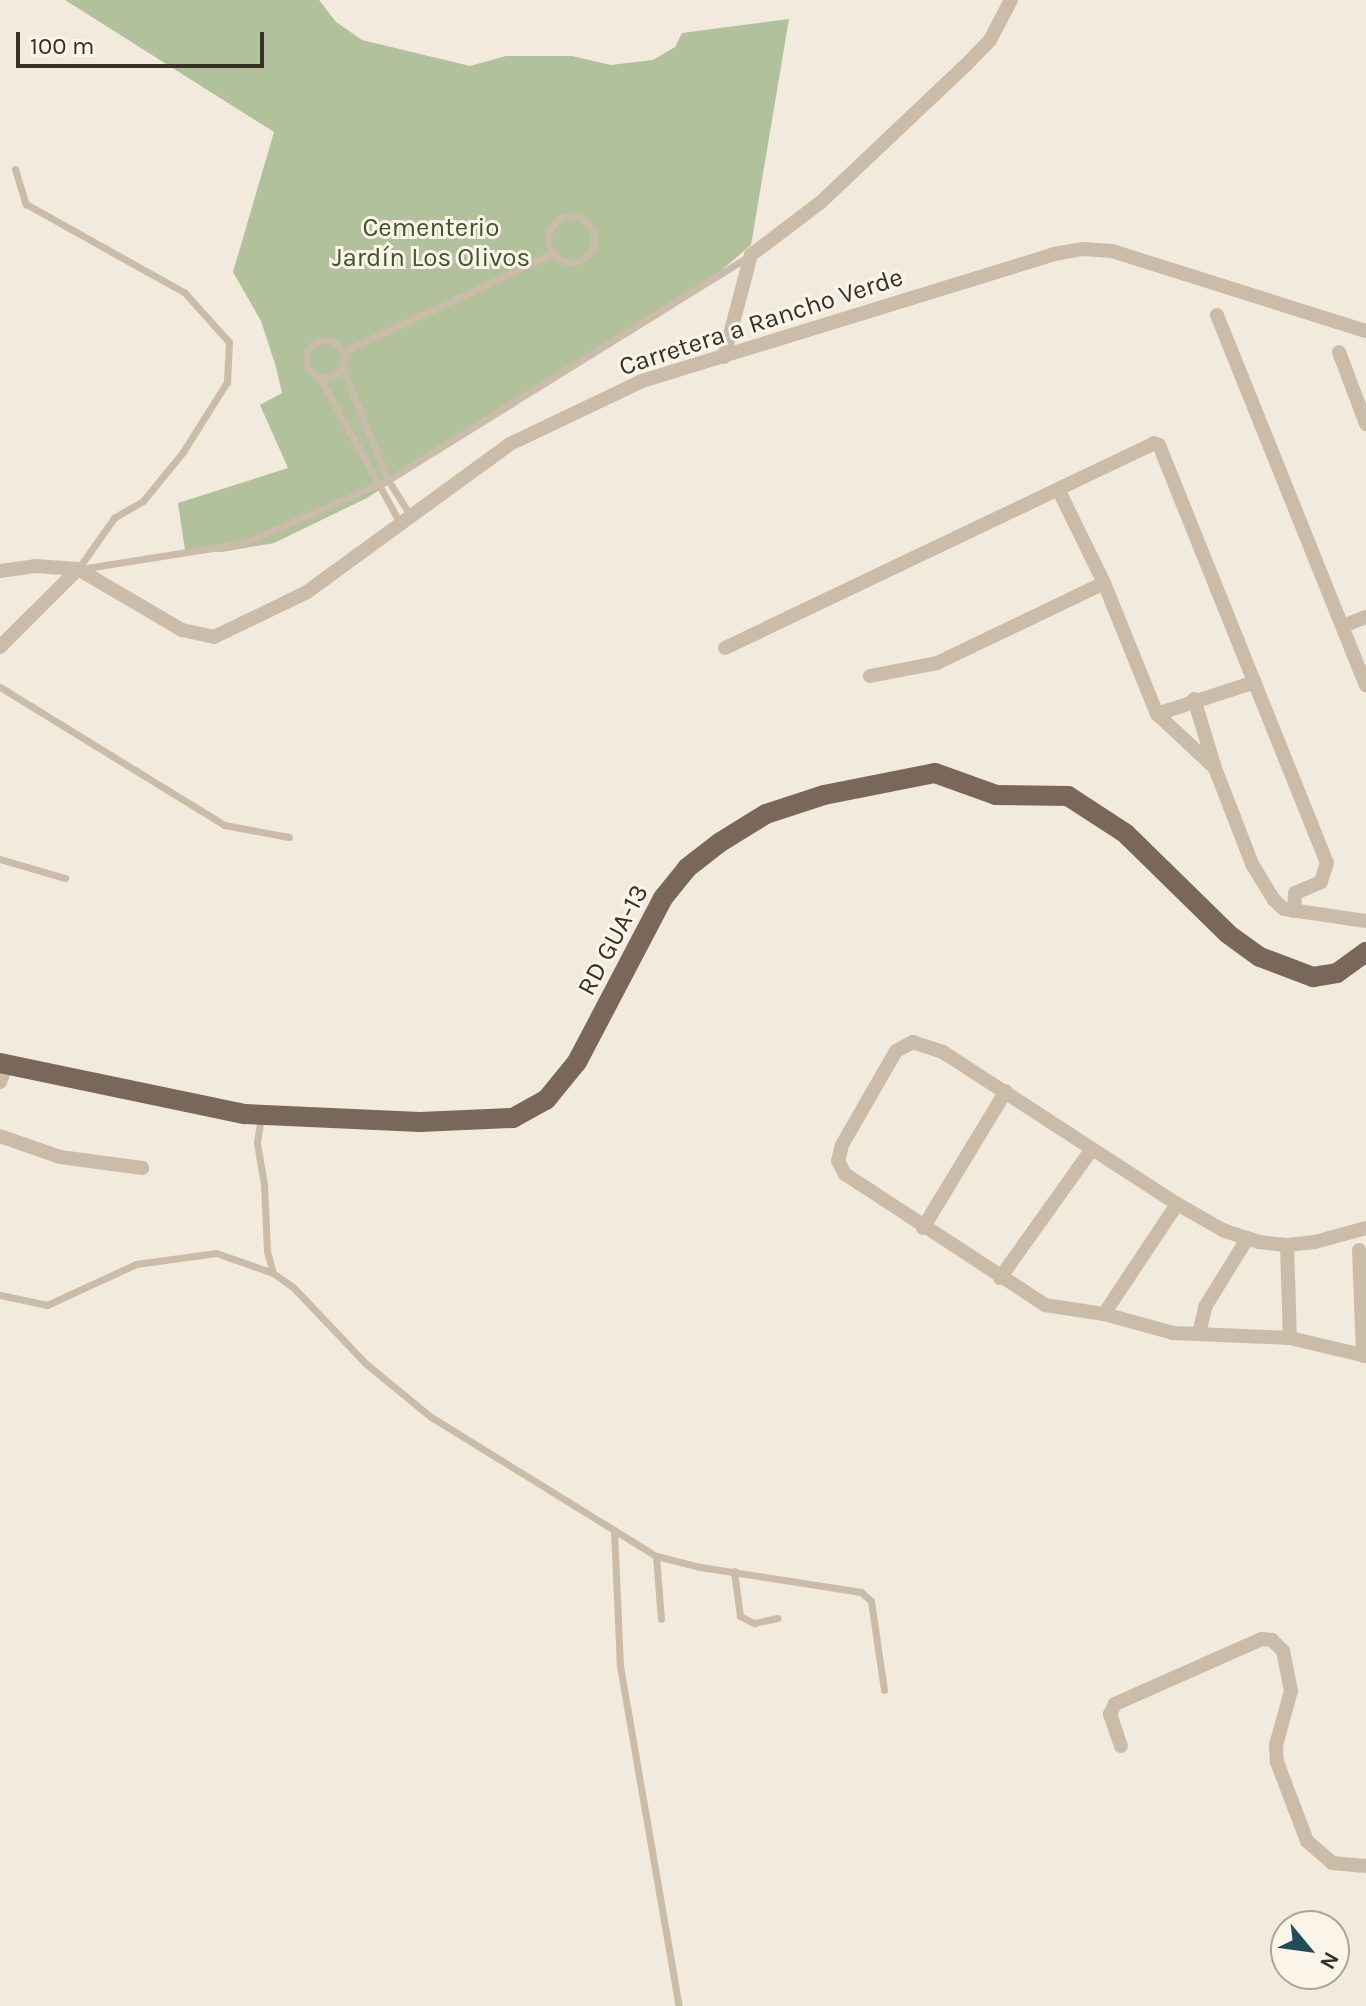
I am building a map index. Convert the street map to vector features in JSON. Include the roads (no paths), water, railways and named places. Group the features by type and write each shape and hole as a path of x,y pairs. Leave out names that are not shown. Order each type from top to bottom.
{"main road":[{"name":"RD GUA-13","path":"2,1069 262,1115 420,1122 513,1118 546,1100 577,1062 663,898 687,868 719,843 766,814 890,779 935,773 996,795 1068,796 1125,833 1228,934 1260,957 1313,977 1337,973 1366,952"}],"street":[{"path":"724,357 751,255 821,202 965,66 990,40 1011,0"},
{"name":"Carretera a Rancho Verde","path":"0,571 35,566 78,569 182,630 214,637 307,592 510,444 642,381 1054,254 1082,249 1112,251 1366,331"},
{"path":"1217,315 1364,675"},
{"path":"1339,352 1366,424"},
{"path":"725,648 1154,443 1159,445 1327,863 1321,882 1293,896 1294,911"},
{"path":"1058,489 1104,583 1157,714 1215,768"},
{"path":"0,647 78,569"},
{"path":"870,676 937,663 1104,583"},
{"path":"1345,625 1366,617"},
{"path":"1157,714 1194,699 1255,682"},
{"path":"1194,699 1215,768 1252,864 1274,900 1284,909 1366,921"},
{"path":"1359,1250 1365,1356 1290,1338 1173,1333 1104,1314 1045,1305 923,1228 845,1174 838,1161 842,1145 896,1051 913,1042 943,1052 1177,1204 1247,1239 1287,1245 1315,1242 1366,1228"},
{"path":"923,1228 1006,1091"},
{"path":"0,1136 60,1157 142,1168"},
{"path":"1000,1278 1092,1149"},
{"path":"1104,1314 1177,1204"},
{"path":"1199,1334 1205,1307 1247,1239"},
{"path":"1287,1245 1290,1338"},
{"path":"1121,1746 1111,1722 1110,1714 1115,1704 1262,1639 1272,1640 1283,1651 1291,1691 1276,1745 1277,1762 1307,1841 1332,1863 1366,1866"}],"lane":[{"path":"15,169 26,204 185,293 229,342 227,382 183,452 143,501 114,518 78,569"},
{"path":"572,216 591,227 592,249 581,260 566,261 553,253 548,240 558,220 572,216"},
{"path":"343,352 553,253"},
{"path":"78,569 244,543 388,480 751,255"},
{"path":"343,352 329,339 310,345 306,365 320,378 378,484 405,519"},
{"path":"343,352 342,367 405,519"},
{"path":"320,378 331,377 342,367"},
{"path":"0,687 224,825 289,837"},
{"path":"0,859 65,878"},
{"path":"262,1115 257,1143 264,1184 267,1251 273,1273"},
{"path":"0,1295 47,1305 136,1264 216,1253 273,1273 293,1287 365,1363 431,1417 656,1556 861,1592 871,1601 884,1690"},
{"path":"614,1530 620,1666 679,2006"},
{"path":"656,1556 661,1619"},
{"path":"734,1571 740,1616 754,1623 777,1618"}],"park label":[{"name":"Cementerio Jardín Los Olivos","path":"431,243"}]}
